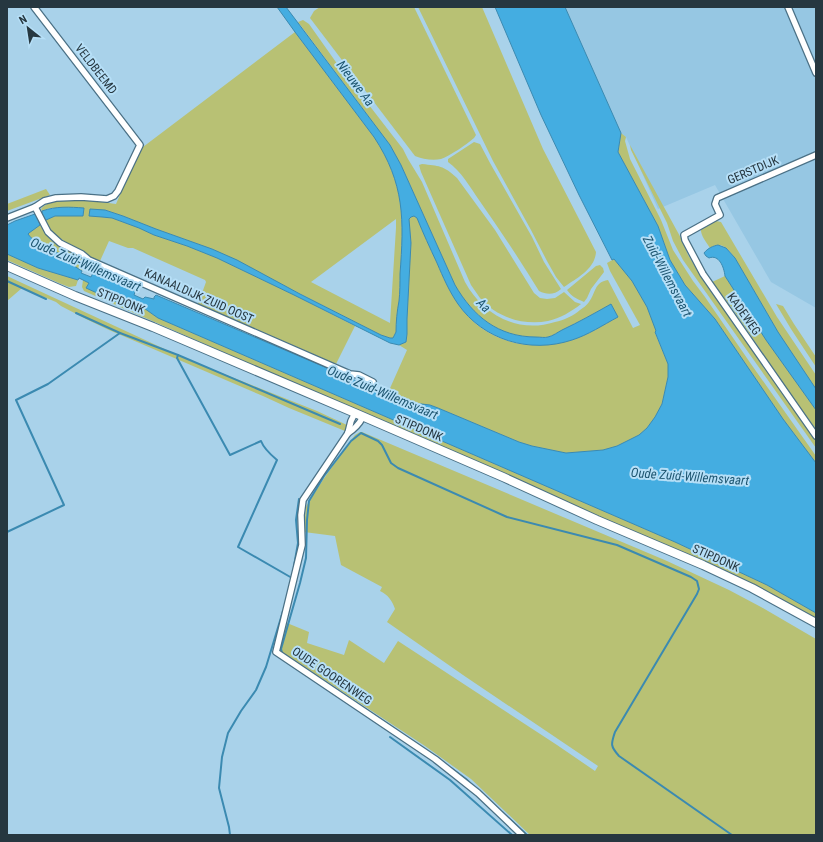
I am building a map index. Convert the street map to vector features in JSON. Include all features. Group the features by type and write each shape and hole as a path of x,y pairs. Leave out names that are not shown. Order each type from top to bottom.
{"main road":[{"name":"STIPDONK","path":"7,266 74,296 153,327 355,413 703,565 752,588 816,623"}],"street":[{"name":"VELDBEEMD","path":"34,7 140,145 118,191 114,196 107,199 81,197 56,198 44,200 34,207"},
{"path":"788,7 816,72"},
{"name":"GERSTDIJK","path":"720,215 715,204 717,198 816,155"},
{"path":"7,218 34,207"},
{"name":"KANAALDIJK ZUID OOST","path":"34,207 48,232 60,243 82,254 89,260 350,374 359,375 373,382"},
{"name":"KADEWEG","path":"720,215 684,235 684,240 703,274 816,436"},
{"name":"OUDE GOORENWEG","path":"355,413 348,433 303,500 300,515 302,545 276,652 435,759 478,793 522,835"},
{"name":"OUDE GOORENWEG","path":"348,433 358,425 363,417"}],"shaded area":[{"path":"565,7 816,7 816,308 771,282 715,185 658,209 626,137 621,133"}],"green space":[{"path":"320,7 414,7 476,135 474,138 454,153 441,159 435,160 415,156 310,18 314,11"},
{"path":"418,7 482,7 543,149 596,252 595,258 589,268 564,287 556,277 493,161"},
{"path":"303,20 309,24 338,65 403,149 422,182 465,282 481,304 503,319 515,323 541,325 565,319 577,312 588,303 598,285 603,281 608,280 633,328 640,325 607,263 614,259 632,281 647,307 657,331 655,333 668,364 668,377 662,404 647,428 639,435 617,446 603,450 566,453 519,442 430,405 405,402 387,395 407,350 399,345 406,342 407,334 411,243 409,219 411,217 414,216 417,218 446,284 458,304 469,317 494,336 524,344 556,344 584,335 618,317 611,304 554,335 544,337 522,336 498,329 479,315 462,296 455,285 401,165 390,145 298,22"},
{"path":"295,32 374,137 392,171 397,187 402,219 399,298 396,332 393,338 381,335 212,249 105,210 102,217 112,218 217,258 355,326 336,364 198,304 206,282 205,280 133,248 128,248 109,241 100,261 90,257 83,251 67,243 53,233 44,219 46,220 55,216 83,216 84,208 50,208 42,211 41,209 47,204 65,200 116,204 139,150","holes":["396,219 390,323 311,282"]},
{"path":"621,133 626,137 625,141 630,159 661,220 673,250 693,281 816,456 816,463 783,419 715,319 685,285 670,260 658,226 618,152"},
{"path":"474,142 480,144 532,237 544,262 561,289 558,291 550,294 539,291 469,185 457,170 448,162 448,159"},
{"path":"630,145 682,240 688,255 816,438 816,448 683,260"},
{"path":"422,164 441,167 457,178 495,230 534,293 540,298 547,299 555,298 564,292 575,302 581,304 561,316 548,321 539,322 520,321 502,315 487,305 471,285 421,172 419,165"},
{"path":"46,189 50,195 7,211 7,204"},
{"path":"716,221 721,222 777,317 816,375 816,389 778,332 735,258 721,245 710,248 701,233 701,228"},
{"path":"40,225 52,241 62,248 77,255 84,261 82,271 74,266 76,260 50,250 28,234"},
{"path":"7,254 38,268 78,280 76,286 69,287 61,284 7,260"},
{"path":"600,265 604,272 591,289 584,302 574,297 567,290 596,266"},
{"path":"7,276 184,358 317,411 347,425 345,431 109,330 61,306 56,302 22,288 7,301"},
{"path":"725,276 766,340 816,410 816,429 732,308 712,282"},
{"path":"83,280 89,283 87,288 128,306 131,301 141,305 158,318 675,542 767,585 816,613 816,620 608,521 84,291 82,287"},
{"path":"776,304 783,306 816,357 816,367 791,329"},
{"path":"360,432 667,561 729,590 816,639 816,835 530,835 471,779 425,746 279,650 287,623 309,632 307,643 344,655 349,640 384,663 398,641 595,771 598,766 387,622 395,609 391,600 380,591 382,587 341,565 335,536 304,532 306,507 309,501 355,435"}],"water":[{"path":"277,7 286,7 390,145 401,165 455,285 470,306 479,315 498,329 522,336 544,337 554,335 611,304 618,317 584,335 556,344 524,344 509,341 494,335 480,327 458,304 446,284 417,218 414,216 409,219 411,243 407,334 406,342 399,345 390,343 217,258 112,218 89,216 90,209 105,210 212,249 237,260 381,335 393,338 396,332 399,298 402,219 397,187 392,171 374,137"},
{"path":"495,7 565,7 621,133 618,152 658,226 670,260 685,285 715,319 783,419 816,463 816,613 767,585 675,542 158,318 141,305 131,301 128,307 86,288 89,283 79,278 78,280 38,268 7,254 7,225 35,214 36,216 47,209 63,207 84,208 83,216 55,216 46,220 44,219 39,222 40,225 28,234 43,246 77,260 74,266 82,271 81,273 91,277 94,271 136,289 134,295 143,299 145,297 154,299 156,295 397,399 405,402 430,405 532,446 566,453 603,450 617,446 639,435 647,428 662,404 668,377 668,364 647,307 632,281 614,259 612,260 579,195 541,115"},
{"path":"718,245 726,248 735,258 778,332 816,389 816,410 766,340 725,276 720,262 716,258 709,258 704,253"}],"waterway":[{"path":"7,281 46,299"},
{"path":"76,313 120,333 178,355 177,358 230,455 261,441 270,454 277,460 238,547 292,578"},
{"path":"7,532 64,505 16,400 48,384 120,333"},
{"path":"178,355 340,424"},
{"path":"398,731 282,653 281,649 306,558 309,501 324,476 351,441 361,433 378,441 382,445 391,463 398,468 507,517 617,545 697,581 699,589 697,594 615,732 612,745 619,756 732,835"},
{"path":"294,566 298,543 296,520 299,499"},
{"path":"230,835 219,788 222,757 228,733 256,690 266,667 283,611"},
{"path":"390,737 450,780 512,835"},
{"path":"451,768 475,788"},
{"path":"502,812 527,835"}],"water label":[{"name":"Nieuwe Aa","path":"356,83"},
{"name":"Oude Zuid-Willemsvaart","path":"86,264"},
{"name":"Zuid-Willemsvaart","path":"668,276"},
{"name":"Aa","path":"484,305"},
{"name":"Oude Zuid-Willemsvaart","path":"383,392"},
{"name":"Oude Zuid-Willemsvaart","path":"690,476"}]}
